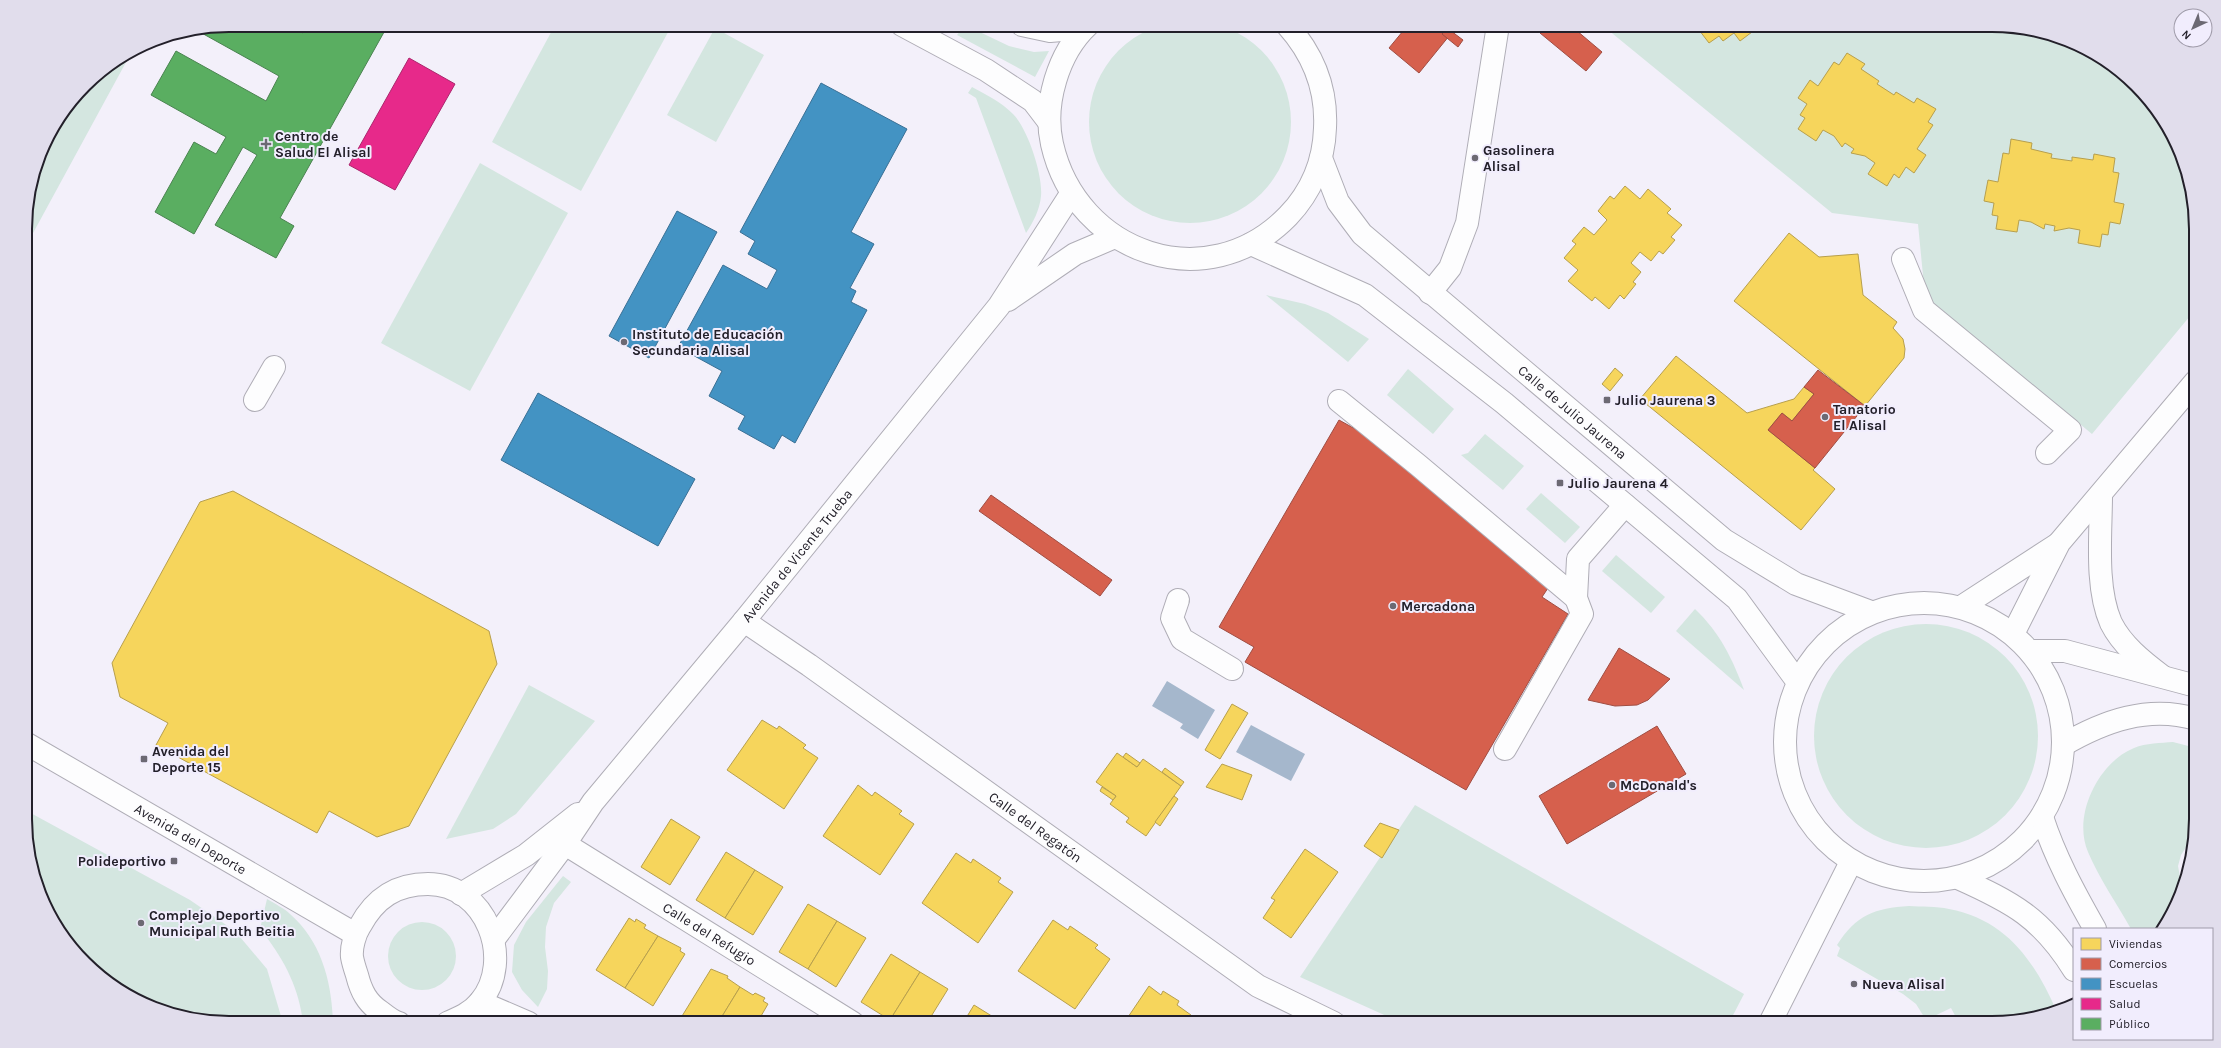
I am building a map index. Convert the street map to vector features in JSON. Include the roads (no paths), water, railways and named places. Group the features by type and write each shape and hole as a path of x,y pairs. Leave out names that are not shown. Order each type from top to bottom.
{"main road":[{"path":"915,32 986,70 1033,102 1049,122"},
{"path":"1082,32 1074,42 1058,72 1053,88 1049,122 1055,160 1071,194 1087,215 1115,237 1135,248 1157,255 1182,258 1214,256 1251,244 1267,234 1295,208 1315,176 1321,158 1325,137 1326,116 1318,74 1297,32"},
{"path":"1430,293 1450,268 1467,223 1497,32"},
{"name":"Calle de Julio Jaurena","path":"1321,158 1338,202 1362,234 1724,540 1796,584 1872,612"},
{"name":"Avenida de Vicente Trueba","path":"494,939 566,844 592,802 744,621 999,306 1071,194"},
{"name":"Avenida de Vicente Trueba","path":"999,306 1075,254 1115,237"},
{"path":"1251,244 1365,295 1504,403 1737,599 1797,681"},
{"path":"1903,259 1924,310 2070,430 2047,454"},
{"path":"255,400 274,367"},
{"path":"2013,634 2059,543 2189,389"},
{"path":"1339,401 1418,465 1576,598"},
{"path":"2101,495 2102,586 2104,602 2111,622 2125,644 2141,660 2162,676"},
{"path":"1505,749 1582,614 1576,598 1578,559 1625,505"},
{"path":"1962,607 2059,543"},
{"path":"1178,600 1172,618 1182,639 1232,669"},
{"path":"1932,602 1962,607 1989,618 2013,634 2030,651 2052,687 2062,717 2063,745 2060,774 2053,796 2042,817 2020,844 1991,865 1958,878 1903,880 1851,862 1829,845 1811,825 1797,802 1788,776 1784,749 1785,722 1797,681 1828,640 1872,612 1901,604 1932,602"},
{"name":"Calle del Regatón","path":"744,621 816,669 1258,986 1320,1016"},
{"path":"2030,651 2065,651 2189,684"},
{"path":"2063,745 2094,728 2129,716 2154,713 2189,717"},
{"name":"Avenida del Deporte","path":"32,747 355,934"},
{"name":"Avenida de Vicente Trueba","path":"461,894 526,855 592,802"},
{"path":"2042,817 2056,857 2094,928"},
{"name":"Calle del Refugio","path":"566,844 841,1016"},
{"path":"1774,1016 1851,862"},
{"path":"1958,878 1985,890 2026,913 2052,940 2073,969"},
{"path":"369,1015 352,956 355,934 369,910 388,894 405,886 430,884 451,889 461,894 475,905 488,923 494,939 495,966 489,987 480,1002 464,1016"},
{"path":"480,1002 513,1016"}],"water":[{"path":"1167,681 1215,710 1198,739 1180,728 1183,724 1152,706"},
{"path":"1251,725 1305,754 1291,781 1236,752"}],"place":[{"name":"Centro de Salud El Alisal","path":"266,144"},
{"name":"Gasolinera Alisal","path":"1475,158"},
{"name":"Instituto de Educación Secundaria Alisal","path":"624,342"},
{"name":"Julio Jaurena 3","path":"1607,400"},
{"name":"Tanatorio El Alisal","path":"1825,417"},
{"name":"Julio Jaurena 4","path":"1560,483"},
{"name":"Mercadona","path":"1393,606"},
{"name":"Avenida del Deporte 15","path":"144,759"},
{"name":"McDonald's","path":"1612,785"},
{"name":"Polideportivo","path":"174,861"},
{"name":"Complejo Deportivo Municipal Ruth Beitia","path":"141,923"},
{"name":"Nueva Alisal","path":"1854,984"}]}
